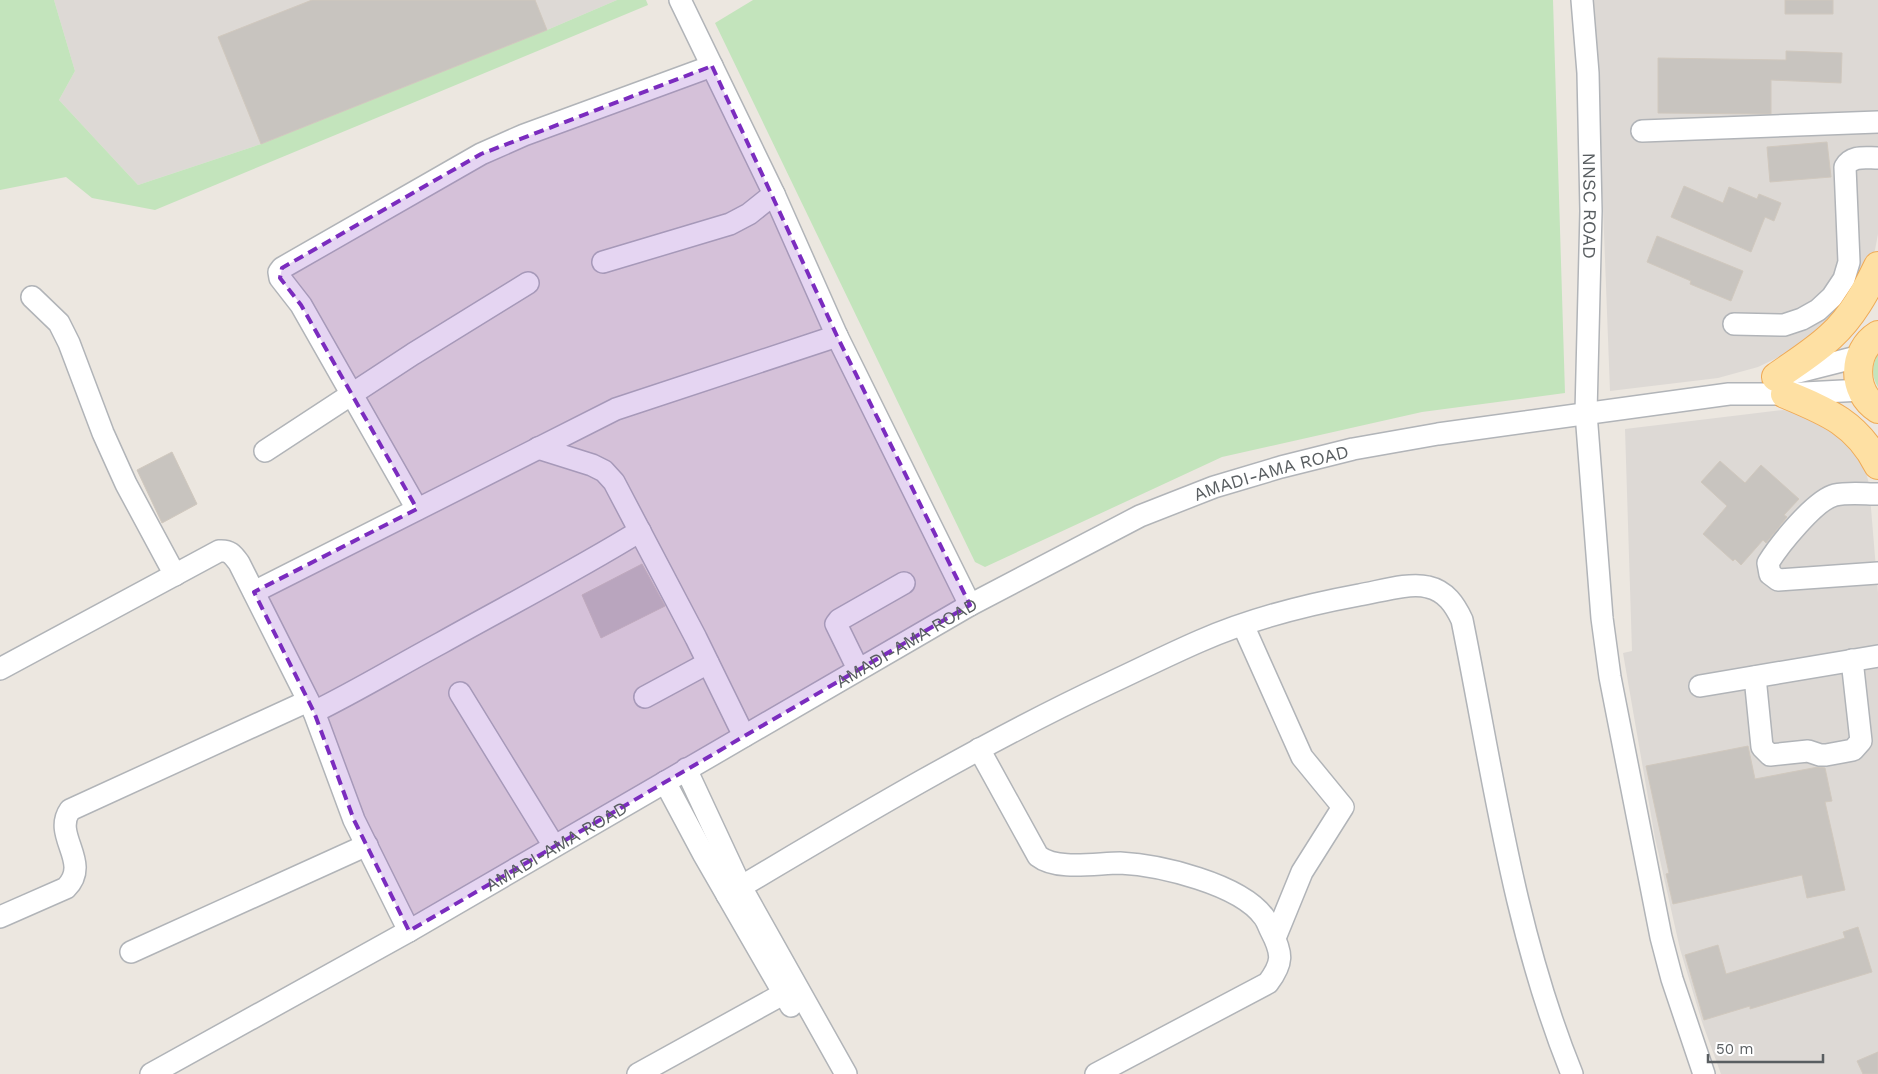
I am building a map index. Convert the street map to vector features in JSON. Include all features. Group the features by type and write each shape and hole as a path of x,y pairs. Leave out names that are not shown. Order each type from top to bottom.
{"main road":[{"path":"1878,266 1852,312 1832,335 1780,386 1859,435 1878,465"},
{"path":"1870,400 1858,373 1860,356 1869,342 1878,335"}],"street":[{"name":"NNSC ROAD","path":"1582,0 1588,73 1591,212 1586,413 1602,618 1610,677 1661,937 1672,979 1704,1074"},
{"path":"685,2 712,66 774,194 838,336 970,605"},
{"path":"417,509 301,305 280,278 279,272 282,268 481,154 524,135 712,66"},
{"path":"1642,131 1878,122"},
{"path":"1734,324 1784,325 1802,319 1818,310 1832,297 1844,279 1849,262 1845,168 1849,161 1856,158 1878,158"},
{"path":"603,262 730,224 749,214 774,194"},
{"path":"265,451 413,354 528,283"},
{"path":"32,297 51,314 69,343 102,433 126,484 175,575"},
{"path":"254,592 616,409 838,336"},
{"name":"AMADI-AMA ROAD","path":"151,1074 408,931 970,605 1140,516 1214,487 1281,467 1353,449 1438,434 1780,386 1860,356"},
{"name":"AMADI-AMA ROAD","path":"1780,386 1870,400"},
{"path":"538,448 592,465 604,471 614,482 744,736"},
{"path":"1878,494 1836,495 1816,506 1773,555 1768,563 1768,569 1770,574 1778,580 1878,573"},
{"path":"0,917 66,888 72,882 76,868 65,828 65,818 70,810 311,706 346,697 440,643 594,560 640,531"},
{"path":"0,669 219,551 226,550 239,563 311,706 354,820 408,931"},
{"path":"858,669 836,624 839,620 904,583"},
{"path":"734,891 933,773 1049,712 1202,640 1278,613 1346,597 1408,586 1427,586 1448,597 1457,608 1462,620 1492,781 1528,940 1544,1001 1572,1074"},
{"path":"1243,625 1302,757 1343,807 1302,872 1275,938"},
{"path":"1700,686 1878,656"},
{"path":"1755,676 1762,746 1766,752 1770,755 1808,751 1826,755 1853,750 1861,741 1852,660"},
{"path":"644,697 708,663"},
{"path":"460,693 554,846"},
{"path":"979,749 1038,856 1045,862 1057,864 1121,863 1162,868 1203,879 1245,900 1264,917 1275,938 1280,957 1279,969 1268,983 1096,1074"},
{"path":"686,769 734,891 784,994 830,1074"},
{"path":"665,782 846,1074"},
{"path":"131,952 367,845"},
{"path":"638,1074 784,994"}],"highlighted area":[{"path":"712,66 837,336 970,605 409,931 354,820 314,712 254,592 417,509 301,305 280,278 282,268 481,154"}],"shaded area":[{"path":"54,0 617,0 547,30 261,144 138,185 59,100 75,71"},
{"path":"1589,0 1878,0 1878,234 1875,250 1863,276 1842,310 1796,349 1758,367 1718,378 1610,391 1603,207"},
{"path":"1783,410 1808,416 1844,438 1858,455 1865,468 1869,484 1878,593 1878,1074 1721,1074 1702,1022 1680,949 1655,838 1623,653 1632,651 1625,429"}],"green space":[{"path":"0,0 54,0 75,71 59,100 138,185 261,144 547,30 617,0 646,0 648,5 155,210 92,198 66,177 0,190"},
{"path":"753,0 1553,0 1565,393 1422,412 1222,457 985,567 975,562 715,23"},
{"path":"1878,353 1878,387 1874,379 1873,370"}],"building":[{"path":"312,0 535,0 547,30 261,144 218,37"},
{"path":"1785,0 1833,0 1833,14 1785,14"},
{"path":"1786,51 1842,53 1841,83 1771,80 1771,114 1658,113 1658,58 1786,60"},
{"path":"1827,142 1831,177 1770,182 1767,147"},
{"path":"1684,186 1723,203 1729,187 1757,199 1759,194 1781,203 1774,221 1765,217 1751,252 1671,217"},
{"path":"1657,236 1743,271 1731,301 1690,284 1691,281 1647,262"},
{"path":"172,452 197,504 162,523 137,470"},
{"path":"1720,461 1745,483 1761,465 1799,499 1784,515 1787,517 1766,543 1763,540 1741,565 1735,559 1733,561 1703,534 1727,506 1701,482"},
{"path":"642,564 665,606 601,638 582,595"},
{"path":"1748,746 1755,779 1818,767 1825,768 1832,801 1825,802 1845,890 1807,898 1802,875 1673,904 1666,874 1669,873 1646,766"},
{"path":"1858,927 1872,972 1750,1009 1750,1006 1704,1020 1685,955 1718,945 1726,974 1845,938 1843,932"},
{"path":"1878,1052 1878,1074 1863,1074 1857,1061"}]}
